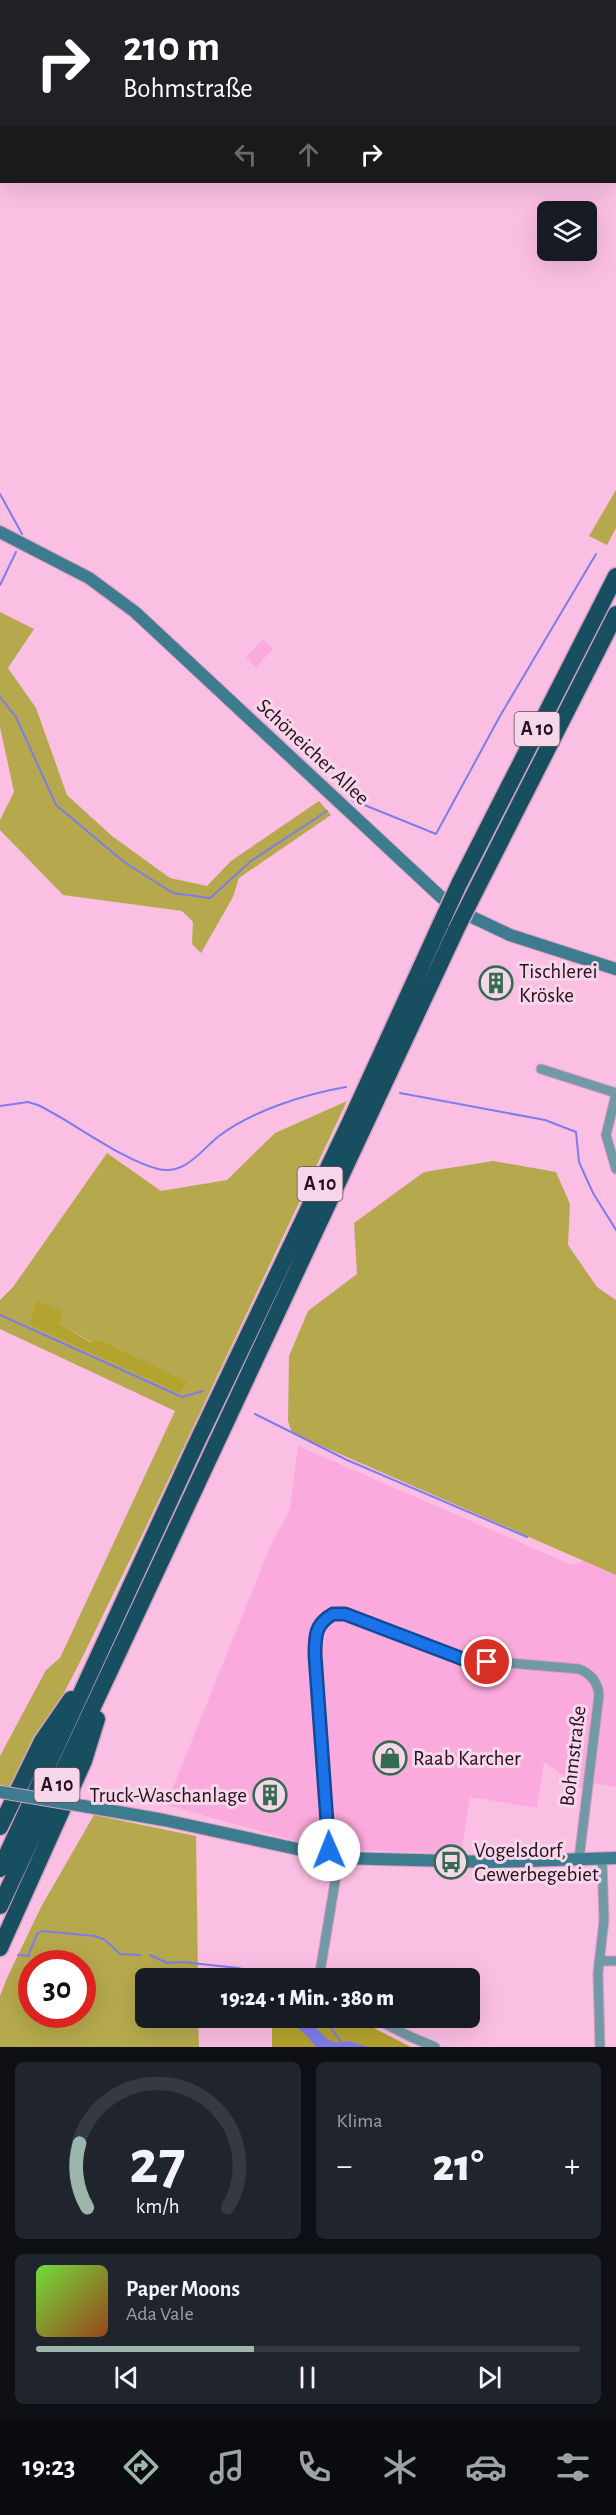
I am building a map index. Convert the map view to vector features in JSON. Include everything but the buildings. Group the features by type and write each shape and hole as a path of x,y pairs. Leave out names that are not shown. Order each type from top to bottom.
{"highway":[{"name":"A 10","path":"0,1906 106,1661 448,927 459,884 616,576"},
{"name":"A 10","path":"448,927 475,892 616,614"},
{"name":"A 10","path":"0,1869 106,1661"},
{"path":"0,1827 42,1741 106,1661"},
{"path":"0,1948 84,1761 106,1661"}],"street":[{"name":"Schöneicher Allee","path":"0,532 89,578 135,612 442,898 472,917 510,935 616,969"},
{"path":"541,1069 616,1093 606,1135 616,1169"},
{"name":"Bohmstraße","path":"320,1968 334,1857 329,1832 315,1637 317,1627 325,1618 338,1613 463,1659 579,1669 590,1675 597,1684 598,1695 579,1859"},
{"path":"0,1792 164,1820 334,1857 489,1862 616,1858"},
{"path":"600,2047 599,1961 604,1920 602,1858"},
{"path":"599,1961 616,1961"},
{"path":"393,2028 435,2047"}],"shaded area":[{"path":"616,490 616,528 607,545 589,536"},
{"path":"0,612 34,629 8,668 36,708 67,795 112,836 170,878 207,886 231,861 319,801 331,815 239,878 233,897 201,953 192,944 193,922 182,911 63,895 0,830 0,820 14,792 0,727"},
{"path":"263,639 273,649 256,667 246,657"},
{"path":"347,1101 82,1658 14,1789 0,1785 0,1756 46,1670 60,1658 175,1411 0,1329 0,1300 13,1287 107,1153 161,1191 227,1180 275,1133","holes":["64,1312 60,1324 91,1342 99,1339 187,1383 30,1323"]},
{"path":"493,1161 556,1172 570,1204 568,1245 597,1287 616,1300 616,1575 292,1433 288,1421 289,1356 308,1311 357,1274 354,1223 424,1172"},
{"path":"37,1301 64,1312 60,1324 90,1342 99,1339 187,1382 180,1393 29,1324"},
{"path":"298,1446 572,1565 584,1561 616,1575 616,1787 594,1783 581,1788 544,1762 537,1808 470,1797 461,1854 337,1849 310,1845 166,1805 269,1549 290,1509"},
{"path":"94,1815 196,1836 198,1968 135,1968 135,2028 198,2028 199,2047 0,2047 0,1996 18,1955 18,2028 96,2028 96,1950 20,1950 41,1907"},
{"path":"272,2028 374,2028 411,2047 272,2047"},
{"path":"298,2028 316,2028 328,2040 337,2043 348,2041 369,2047 316,2047"}],"waterway":[{"path":"0,494 22,534"},
{"path":"0,585 16,552"},
{"path":"352,800 436,834 500,716 596,554"},
{"path":"0,697 16,717 56,805 124,862 173,893 210,898 251,861 327,811"},
{"path":"0,1106 28,1102 38,1105 129,1158 158,1169 168,1170 185,1165 219,1136 263,1111 296,1099 346,1087"},
{"path":"400,1093 545,1120 576,1132 579,1162 593,1193 616,1230"},
{"path":"0,1315 182,1397 203,1391"},
{"path":"255,1414 347,1460 527,1537"},
{"path":"30,1950 37,1934 42,1931 95,1936 105,1940 120,1954 140,1955"},
{"path":"150,1955 167,1963 182,1962 238,1968"},
{"path":"331,2028 341,2042"}],"place":[{"name":"Tischlerei Kröske","path":"496,983"},
{"name":"Raab Karcher","path":"390,1758"},
{"name":"Truck-Waschanlage","path":"270,1795"},
{"name":"Vogelsdorf, Gewerbegebiet","path":"451,1862"}],"route":[{"path":"329,1850 315,1655 317,1627 325,1618 333,1614 345,1614 463,1659 487,1662"}]}
